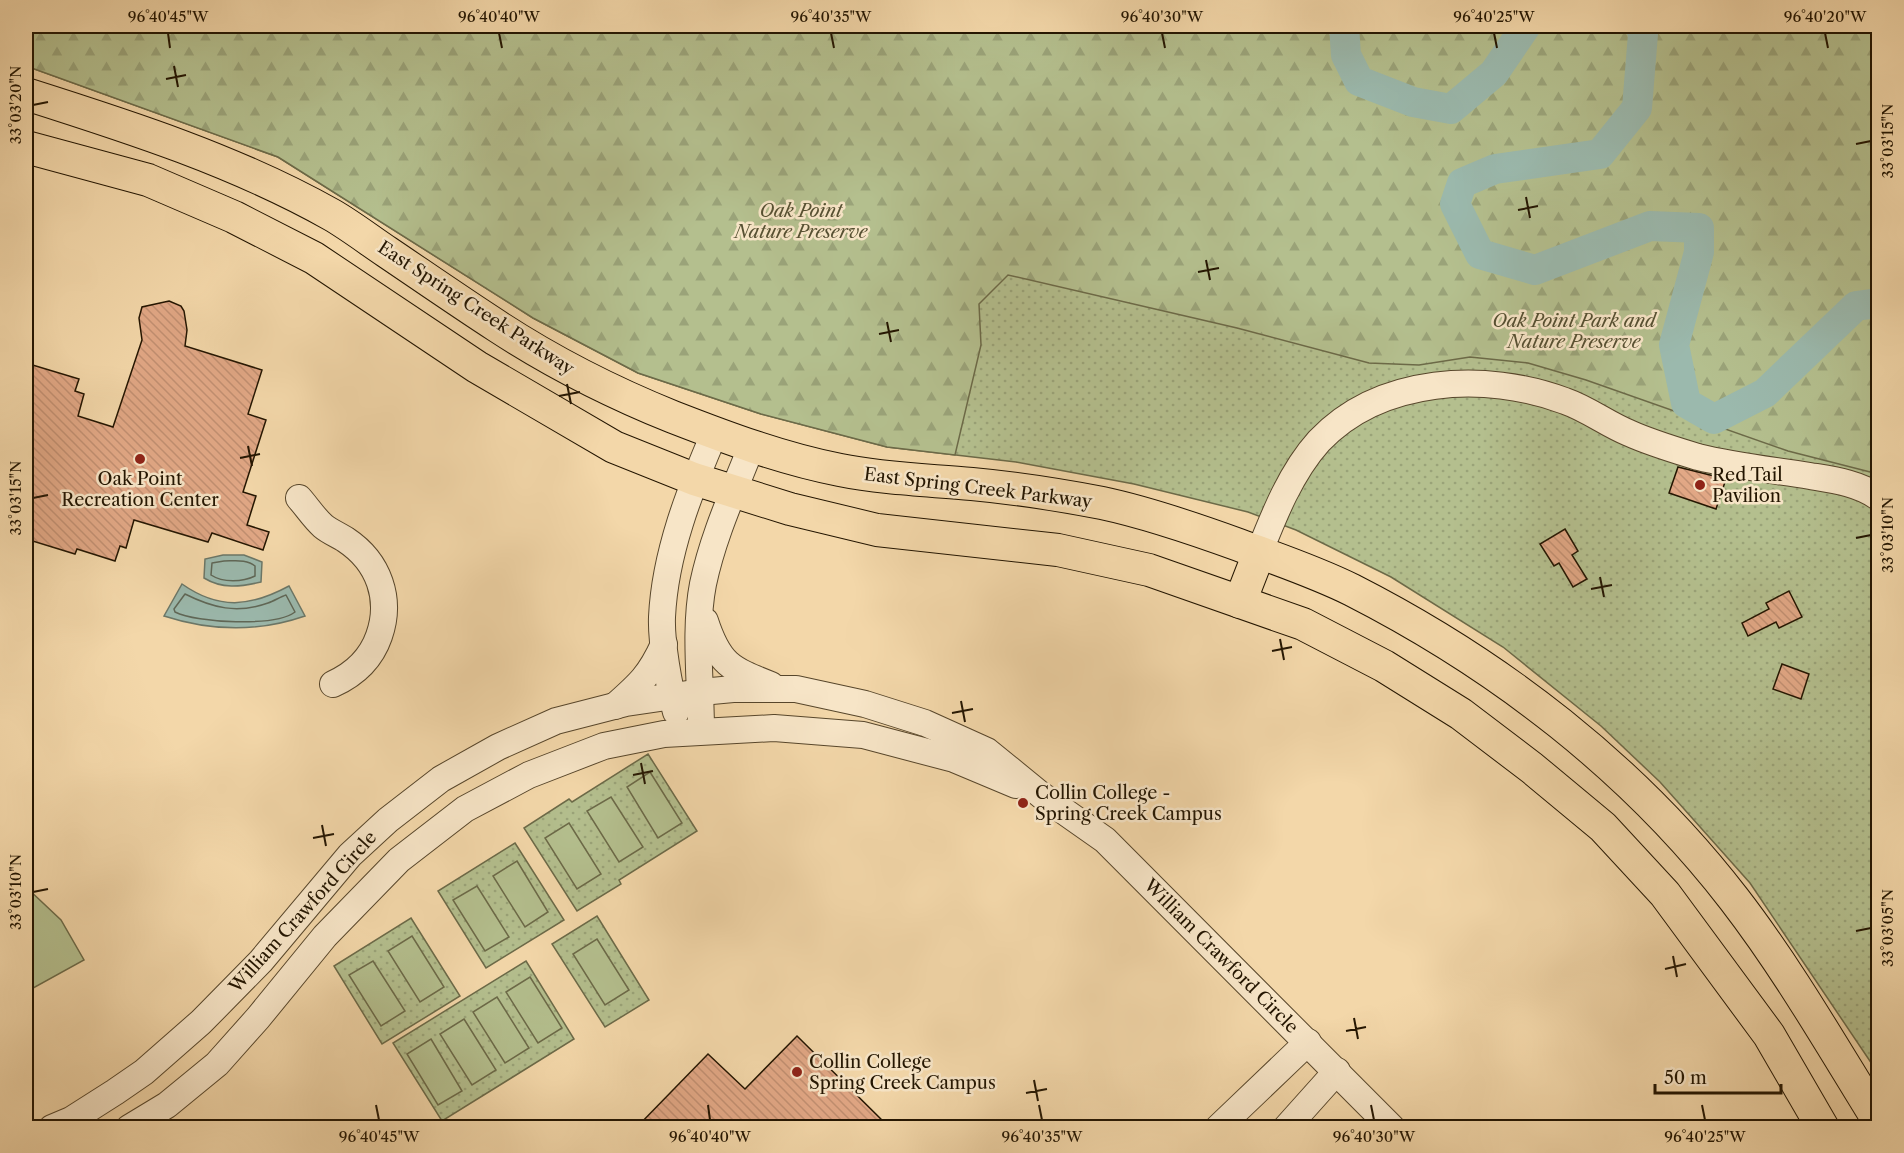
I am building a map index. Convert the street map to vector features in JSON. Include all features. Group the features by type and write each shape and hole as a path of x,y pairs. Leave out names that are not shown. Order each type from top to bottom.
{"main road":[{"name":"East Spring Creek Parkway","path":"26,94 196,151 336,217 502,329 618,394 681,420 776,454 839,470 886,477 980,485 1107,504 1206,533 1259,553 1350,590 1429,633 1550,715 1611,764 1680,835 1732,896 1772,951 1874,1103"},
{"path":"26,147 148,180 234,217 314,258 477,367 614,447 694,479 733,492 877,530 1058,550 1136,567 1302,624 1384,666 1461,714 1603,827 1665,894 1769,1035 1822,1127 1874,1103"},
{"path":"1240,602 1259,553"}],"lane":[{"path":"1259,553 1287,489 1310,453 1336,426 1372,402 1443,384 1503,386 1534,392 1564,400 1628,433 1690,454 1733,464 1848,482 1878,496"},
{"path":"692,732 672,696 662,618 667,576 694,479 715,432"},
{"path":"692,732 701,692 699,632 703,586 712,548 752,445"},
{"path":"299,498 325,528 347,541 367,558 378,576 383,593 384,614 376,643 363,664 345,679 333,684"},
{"path":"701,609 713,645 727,664 744,674 783,689"},
{"path":"615,706 644,680 653,668 664,644"},
{"name":"William Crawford Circle","path":"52,1128 71,1120 96,1117 116,1092 144,1072 201,1022 261,961 350,855 388,819 441,779 498,747 556,721 615,706 701,692 796,689 865,704 925,723 987,751 1041,795 1105,840 1392,1128"},
{"name":"William Crawford Circle","path":"116,1092 132,1127 167,1105 217,1064 325,936 399,861 465,809 529,775 604,746 664,734 774,728 863,735 954,759 1041,795"},
{"path":"1218,1128 1308,1042"},
{"path":"1286,1128 1337,1071"}],"green space":[{"name":"Oak Point Nature Preserve","path":"26,26 1878,26 1878,1073 1750,883 1660,782 1601,726 1503,647 1391,577 1296,530 1248,512 1134,484 1016,462 887,447 761,414 638,373 533,318 278,157 26,66"},
{"name":"Oak Point Nature Preserve","path":"26,26 1878,26 1878,474 1788,451 1586,380 1528,363 1470,357 1419,365 1369,363 1237,328 1008,275 979,304 981,345 955,455 887,447 761,414 638,373 533,318 278,157 26,66"},
{"path":"648,754 697,831 619,880 621,884 577,911 524,828 569,799 572,802"},
{"path":"650,772 682,823 658,838 627,787"},
{"path":"611,797 643,847 619,862 587,811"},
{"path":"569,823 601,874 577,889 545,838"},
{"path":"515,843 564,920 486,968 438,891"},
{"path":"517,861 548,912 525,927 493,876"},
{"path":"477,886 509,937 485,951 453,900"},
{"path":"26,887 61,920 84,960 26,992"},
{"path":"597,916 649,1000 605,1027 552,944"},
{"path":"411,918 460,996 382,1044 334,966"},
{"path":"412,936 444,987 420,1002 388,951"},
{"path":"597,939 629,990 605,1005 573,954"},
{"path":"373,961 405,1011 381,1026 349,975"},
{"path":"526,961 574,1039 442,1121 393,1043"},
{"path":"530,977 562,1028 538,1043 506,992"},
{"path":"497,997 529,1048 505,1063 473,1012"},
{"path":"464,1019 496,1070 472,1085 440,1034"},
{"path":"431,1039 462,1091 438,1105 407,1054"}],"water":[{"path":"223,555 244,555 262,562 261,582 231,586 211,582 204,578 205,559"},
{"path":"182,584 209,598 235,603 261,598 289,586 305,616 270,625 234,628 199,625 164,616"}],"building":[{"name":"Oak Point Recreation Center","path":"169,301 181,306 184,311 187,330 185,346 262,370 248,414 266,420 243,492 256,496 247,525 269,532 263,550 212,533 208,542 134,520 126,548 120,546 115,561 77,549 75,554 26,539 26,363 79,379 75,391 84,394 78,416 113,427 142,340 139,318 142,307"},
{"path":"1678,467 1726,479 1716,509 1669,493"},
{"path":"1565,529 1578,551 1572,555 1587,579 1573,587 1559,563 1554,566 1540,544"},
{"path":"1789,591 1802,617 1779,628 1776,622 1748,636 1742,623 1769,609 1766,603"},
{"path":"1782,664 1809,674 1801,699 1773,689"},
{"name":"Collin College Spring Creek Campus","path":"797,1036 890,1128 636,1128 708,1054 745,1089"}],"waterway":[{"path":"1344,26 1346,55 1359,81 1413,102 1451,109 1494,73 1526,26"},
{"path":"1640,26 1643,34 1637,108 1600,154 1495,169 1462,183 1455,204 1480,254 1535,270 1650,226 1699,228 1699,252 1674,345 1686,403 1714,419 1765,393 1856,306 1878,303"}],"place":[{"name":"Oak Point Recreation Center","path":"140,459"},
{"name":"Red Tail Pavilion","path":"1700,485"},
{"name":"Collin College - Spring Creek Campus","path":"1023,803"},
{"name":"Collin College Spring Creek Campus","path":"797,1072"}],"park label":[{"name":"Oak Point Park and Nature Preserve","path":"1574,331"}]}
